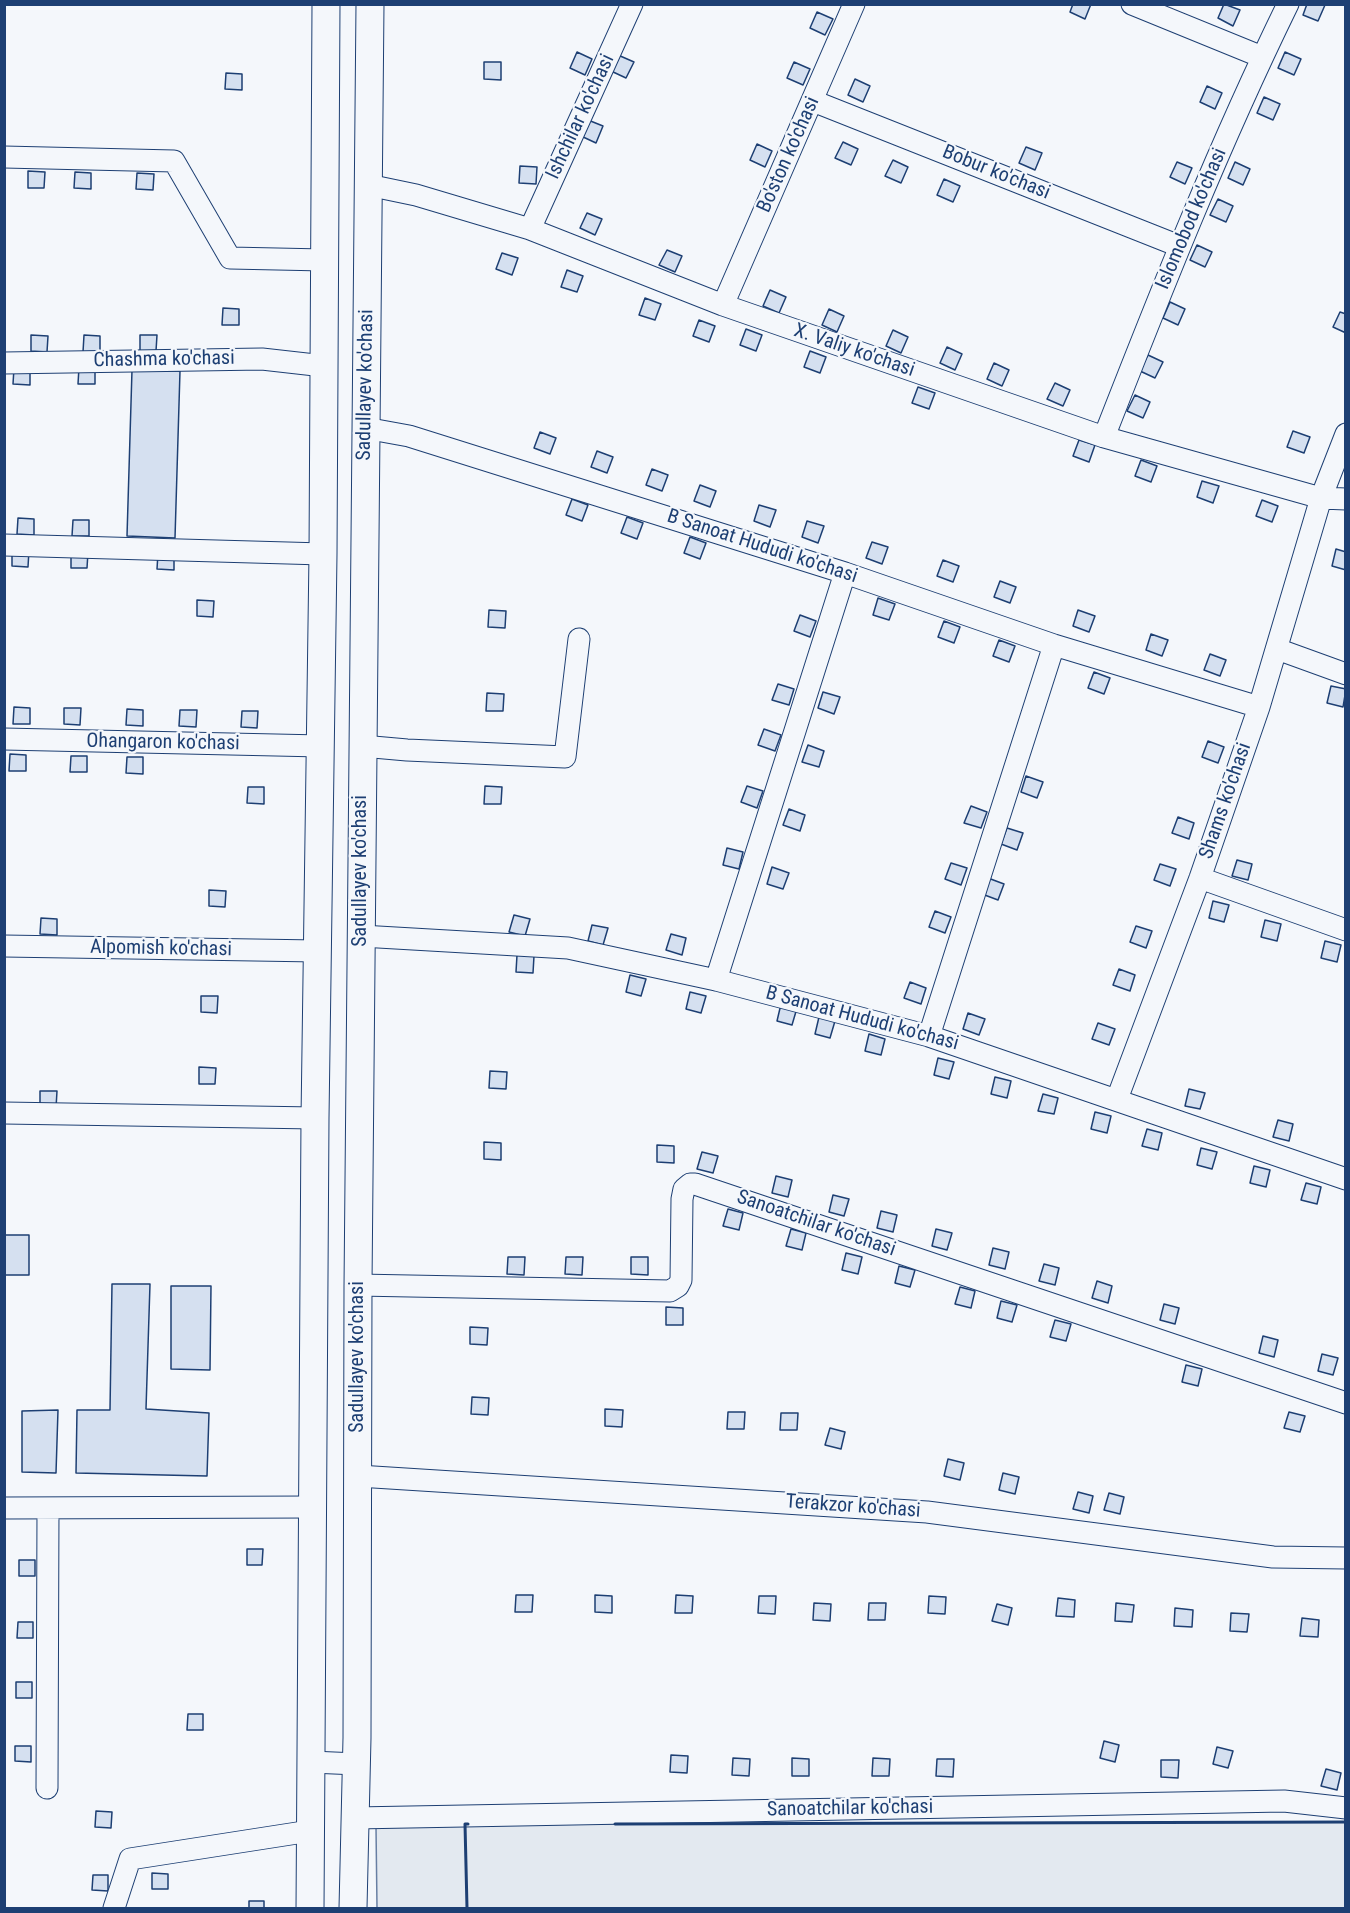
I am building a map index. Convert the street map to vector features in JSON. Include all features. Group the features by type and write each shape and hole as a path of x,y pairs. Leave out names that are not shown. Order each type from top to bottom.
{"main road":[{"name":"Sadullayev ko'chasi","path":"310,1908 326,4"},
{"name":"Sadullayev ko'chasi","path":"353,1908 357,1751 362,746 370,4"}],"street":[{"name":"Ishchilar ko'chasi","path":"530,229 632,4"},
{"name":"Bo'ston ko'chasi","path":"723,306 854,4"},
{"path":"1132,4 1262,57"},
{"name":"Islomobod ko'chasi","path":"1104,437 1179,246 1262,57 1288,4"},
{"name":"Bobur ko'chasi","path":"813,101 1179,246"},
{"path":"4,157 174,161 230,258 324,260"},
{"name":"X. Valiy ko'chasi","path":"368,186 416,195 530,229 723,306 1104,437 1321,498 1346,499"},
{"name":"Chashma ko'chasi","path":"4,363 262,359 324,366"},
{"name":"B Sanoat Hududi ko'chasi","path":"365,428 409,436 845,573 1054,645 1259,707"},
{"name":"Shams ko'chasi","path":"1117,1099 1200,878 1259,707 1321,498 1346,435"},
{"path":"4,545 323,554"},
{"path":"716,980 845,573"},
{"path":"362,746 565,757 579,639"},
{"path":"929,1036 1054,645"},
{"path":"1277,649 1346,674"},
{"name":"Ohangaron ko'chasi","path":"4,739 321,746"},
{"path":"1200,878 1346,930"},
{"name":"B Sanoat Hududi ko'chasi","path":"361,936 568,948 716,980 929,1036 1346,1179"},
{"name":"Alpomish ko'chasi","path":"4,946 317,951"},
{"path":"4,1113 315,1118"},
{"name":"Sanoatchilar ko'chasi","path":"358,1285 670,1291 678,1286 681,1280 684,1189 690,1184 695,1184 1346,1403"},
{"name":"Terakzor ko'chasi","path":"358,1476 927,1512 1273,1557 1346,1558"},
{"path":"4,1508 313,1507"},
{"path":"47,1788 48,1508"},
{"path":"311,1762 357,1751"},
{"name":"Sanoatchilar ko'chasi","path":"355,1818 1284,1802 1346,1808"},
{"path":"114,1908 130,1859 310,1830"}],"shaded area":[{"path":"1345,1822 1345,1908 377,1908 376,1827 465,1824"}],"building":[{"path":"1073,4 1091,4 1085,19 1070,12"},
{"path":"1224,4 1240,10 1233,26 1218,18"},
{"path":"1307,4 1325,5 1318,21 1303,15"},
{"path":"817,12 833,19 825,35 810,28"},
{"path":"577,52 592,59 585,75 570,68"},
{"path":"1285,52 1301,59 1294,75 1278,68"},
{"path":"618,55 634,62 626,78 611,71"},
{"path":"484,62 501,62 501,80 484,79"},
{"path":"794,62 810,69 803,85 787,78"},
{"path":"226,73 242,74 242,90 225,89"},
{"path":"855,79 870,86 863,102 848,95"},
{"path":"1207,86 1222,93 1215,109 1200,102"},
{"path":"1264,97 1280,104 1273,120 1257,113"},
{"path":"588,120 603,126 596,143 581,136"},
{"path":"843,142 858,149 851,165 835,158"},
{"path":"757,144 772,151 765,167 750,160"},
{"path":"1026,147 1042,153 1035,170 1019,163"},
{"path":"893,160 908,167 901,183 885,176"},
{"path":"1177,162 1192,168 1185,184 1170,177"},
{"path":"1235,162 1250,169 1243,185 1228,178"},
{"path":"520,166 537,167 536,184 519,183"},
{"path":"28,171 45,172 44,188 28,188"},
{"path":"75,172 91,173 91,189 74,188"},
{"path":"137,173 154,174 153,190 136,189"},
{"path":"944,179 960,186 953,202 937,195"},
{"path":"1218,199 1233,206 1226,222 1210,215"},
{"path":"587,213 602,219 595,235 580,228"},
{"path":"1197,245 1212,252 1205,267 1190,260"},
{"path":"667,250 682,256 675,272 659,265"},
{"path":"502,253 518,258 512,275 496,269"},
{"path":"567,270 583,276 577,292 561,287"},
{"path":"770,290 786,297 779,313 763,306"},
{"path":"645,298 661,304 655,320 639,315"},
{"path":"1170,302 1185,309 1178,325 1163,318"},
{"path":"223,308 239,309 239,325 222,325"},
{"path":"829,309 844,316 837,332 822,325"},
{"path":"1340,312 1346,314 1346,333 1333,327"},
{"path":"699,320 715,326 709,342 693,336"},
{"path":"746,329 762,335 756,351 740,345"},
{"path":"893,330 908,337 901,353 886,346"},
{"path":"31,335 48,336 47,352 31,351"},
{"path":"84,335 100,336 100,352 83,352"},
{"path":"140,335 157,335 156,351 140,351"},
{"path":"947,347 962,354 955,370 940,363"},
{"path":"810,351 826,357 820,373 804,367"},
{"path":"1148,355 1163,362 1155,378 1140,371"},
{"path":"994,363 1009,370 1002,386 987,379"},
{"path":"79,367 95,368 95,384 78,384"},
{"path":"14,368 30,368 30,385 13,384"},
{"path":"132,370 180,371 175,538 127,536"},
{"path":"1055,383 1070,390 1063,406 1047,399"},
{"path":"918,387 935,393 929,409 912,403"},
{"path":"1135,395 1150,402 1143,418 1127,411"},
{"path":"1293,431 1310,437 1304,453 1287,447"},
{"path":"540,432 556,438 550,454 534,448"},
{"path":"1079,440 1095,445 1089,462 1073,456"},
{"path":"597,451 613,457 607,473 591,467"},
{"path":"1141,460 1157,466 1151,482 1135,476"},
{"path":"652,469 668,475 662,491 646,485"},
{"path":"1202,481 1219,486 1213,503 1197,497"},
{"path":"700,485 716,491 710,507 694,501"},
{"path":"572,499 588,505 582,521 566,515"},
{"path":"1262,500 1278,506 1272,522 1256,516"},
{"path":"759,505 776,510 770,527 754,521"},
{"path":"627,517 643,523 637,539 621,533"},
{"path":"18,518 34,519 34,535 17,534"},
{"path":"73,520 89,520 89,536 72,536"},
{"path":"807,521 824,526 818,543 802,537"},
{"path":"690,537 706,543 700,559 684,553"},
{"path":"872,542 888,547 882,564 866,558"},
{"path":"1336,549 1346,552 1346,570 1332,566"},
{"path":"12,550 29,550 28,567 12,566"},
{"path":"71,551 88,552 87,568 71,568"},
{"path":"158,553 174,554 174,570 157,569"},
{"path":"943,560 959,566 953,582 937,576"},
{"path":"1000,581 1016,587 1010,603 994,597"},
{"path":"878,598 895,604 889,620 873,615"},
{"path":"197,600 214,601 213,617 197,616"},
{"path":"489,610 506,611 505,628 488,627"},
{"path":"1078,610 1095,616 1089,632 1073,626"},
{"path":"800,615 816,621 810,637 794,631"},
{"path":"944,621 960,627 954,643 938,637"},
{"path":"1151,634 1168,640 1162,656 1146,650"},
{"path":"999,640 1015,646 1009,662 993,656"},
{"path":"1210,654 1226,660 1220,676 1204,670"},
{"path":"1094,672 1110,678 1104,694 1088,688"},
{"path":"778,684 794,689 789,705 772,700"},
{"path":"1331,686 1346,689 1343,707 1327,703"},
{"path":"823,692 840,697 834,714 818,708"},
{"path":"487,693 504,694 503,711 486,711"},
{"path":"14,707 30,708 30,724 13,724"},
{"path":"64,708 81,708 80,725 64,724"},
{"path":"127,709 143,710 143,726 126,725"},
{"path":"180,710 197,710 196,727 179,726"},
{"path":"242,711 258,711 257,728 241,727"},
{"path":"764,729 781,735 775,751 758,745"},
{"path":"1208,741 1224,747 1218,763 1202,757"},
{"path":"808,745 824,751 819,767 802,762"},
{"path":"10,754 26,755 26,771 9,771"},
{"path":"71,756 87,756 87,772 70,772"},
{"path":"127,757 143,757 143,774 126,773"},
{"path":"1026,776 1043,782 1037,798 1021,792"},
{"path":"485,786 502,787 501,804 484,804"},
{"path":"747,786 763,791 757,808 741,802"},
{"path":"248,787 264,787 264,804 247,803"},
{"path":"971,806 987,812 981,828 964,823"},
{"path":"789,809 805,815 800,831 783,825"},
{"path":"1178,817 1194,823 1189,839 1172,833"},
{"path":"1007,828 1023,833 1017,850 1001,844"},
{"path":"727,848 743,852 739,869 723,865"},
{"path":"1237,860 1252,864 1248,880 1232,876"},
{"path":"951,863 967,868 961,885 945,879"},
{"path":"1160,864 1176,869 1170,886 1154,880"},
{"path":"772,867 789,873 783,889 767,884"},
{"path":"988,878 1004,884 998,900 982,894"},
{"path":"209,890 226,891 225,907 209,906"},
{"path":"1213,901 1229,905 1224,922 1209,918"},
{"path":"935,911 951,917 945,933 929,927"},
{"path":"514,915 530,919 525,936 509,932"},
{"path":"41,918 57,919 57,935 40,934"},
{"path":"1265,920 1281,924 1277,941 1261,937"},
{"path":"592,925 608,928 603,945 588,941"},
{"path":"1136,926 1152,931 1146,948 1130,942"},
{"path":"671,934 686,938 682,955 666,950"},
{"path":"1325,941 1341,945 1337,962 1321,958"},
{"path":"517,955 534,956 533,973 516,972"},
{"path":"1119,969 1135,975 1130,991 1113,985"},
{"path":"630,975 646,979 641,996 626,992"},
{"path":"910,982 926,988 921,1004 904,998"},
{"path":"690,992 706,996 701,1013 686,1009"},
{"path":"201,996 218,996 217,1013 201,1012"},
{"path":"781,1004 797,1008 792,1025 777,1021"},
{"path":"968,1013 985,1019 979,1035 963,1029"},
{"path":"819,1017 835,1021 830,1038 815,1034"},
{"path":"1098,1023 1115,1029 1109,1045 1092,1039"},
{"path":"869,1034 885,1039 881,1055 865,1051"},
{"path":"938,1058 954,1062 949,1079 934,1075"},
{"path":"199,1067 216,1068 215,1084 199,1084"},
{"path":"490,1071 507,1072 506,1089 489,1088"},
{"path":"995,1077 1011,1081 1007,1098 991,1094"},
{"path":"1189,1089 1205,1093 1200,1109 1185,1106"},
{"path":"40,1091 57,1091 56,1108 40,1107"},
{"path":"1043,1094 1058,1098 1054,1114 1038,1111"},
{"path":"1095,1112 1111,1116 1107,1133 1091,1129"},
{"path":"1278,1120 1293,1124 1289,1141 1273,1137"},
{"path":"1147,1129 1162,1133 1158,1150 1142,1146"},
{"path":"484,1142 501,1143 501,1160 484,1159"},
{"path":"657,1145 674,1146 674,1163 657,1162"},
{"path":"1201,1148 1217,1152 1212,1169 1197,1165"},
{"path":"702,1152 718,1156 713,1173 697,1169"},
{"path":"1254,1166 1270,1170 1266,1187 1250,1183"},
{"path":"776,1176 792,1180 788,1197 772,1193"},
{"path":"1306,1183 1321,1187 1317,1204 1301,1200"},
{"path":"833,1195 849,1199 844,1216 829,1212"},
{"path":"728,1209 743,1213 739,1230 723,1226"},
{"path":"881,1211 897,1215 893,1232 877,1228"},
{"path":"791,1229 806,1233 802,1250 786,1246"},
{"path":"936,1229 952,1233 947,1250 932,1246"},
{"path":"4,1235 29,1235 29,1275 4,1275"},
{"path":"993,1248 1009,1252 1005,1269 989,1265"},
{"path":"846,1253 862,1257 858,1274 842,1270"},
{"path":"508,1257 525,1257 524,1275 507,1274"},
{"path":"566,1257 583,1257 582,1275 565,1274"},
{"path":"631,1257 648,1257 648,1275 631,1274"},
{"path":"1044,1264 1059,1268 1055,1285 1039,1281"},
{"path":"899,1266 915,1270 910,1287 895,1283"},
{"path":"1097,1281 1112,1286 1108,1303 1092,1298"},
{"path":"112,1284 150,1284 146,1409 209,1413 207,1476 76,1473 77,1410 110,1410"},
{"path":"171,1286 211,1286 210,1370 171,1369"},
{"path":"960,1287 975,1291 971,1308 955,1304"},
{"path":"1001,1301 1017,1305 1012,1322 997,1318"},
{"path":"1164,1304 1179,1308 1175,1324 1160,1320"},
{"path":"666,1307 683,1308 683,1325 666,1325"},
{"path":"1055,1320 1071,1324 1066,1341 1050,1337"},
{"path":"470,1327 488,1328 487,1345 470,1344"},
{"path":"1263,1336 1278,1340 1274,1357 1259,1353"},
{"path":"1322,1354 1338,1358 1333,1375 1318,1371"},
{"path":"1186,1365 1202,1369 1198,1386 1182,1382"},
{"path":"472,1397 489,1398 488,1415 471,1414"},
{"path":"605,1409 623,1410 622,1427 605,1426"},
{"path":"58,1410 56,1473 22,1472 22,1411"},
{"path":"728,1412 745,1412 744,1429 727,1429"},
{"path":"1289,1412 1305,1416 1300,1432 1284,1428"},
{"path":"781,1413 798,1413 797,1430 780,1430"},
{"path":"830,1428 845,1432 841,1449 825,1445"},
{"path":"948,1459 964,1463 960,1480 944,1476"},
{"path":"1003,1473 1019,1477 1015,1494 999,1490"},
{"path":"1078,1492 1093,1496 1089,1513 1073,1509"},
{"path":"1109,1493 1124,1497 1120,1514 1104,1510"},
{"path":"247,1549 263,1549 262,1565 247,1565"},
{"path":"19,1560 35,1560 35,1576 19,1576"},
{"path":"516,1595 533,1595 532,1612 515,1612"},
{"path":"595,1595 612,1596 612,1613 595,1612"},
{"path":"676,1595 693,1596 692,1613 675,1613"},
{"path":"759,1596 776,1596 775,1614 758,1613"},
{"path":"929,1596 946,1597 945,1614 928,1613"},
{"path":"1058,1598 1075,1600 1074,1617 1056,1616"},
{"path":"814,1603 831,1604 830,1621 813,1620"},
{"path":"869,1603 886,1603 885,1620 868,1620"},
{"path":"1116,1603 1134,1605 1132,1622 1115,1621"},
{"path":"997,1604 1012,1608 1008,1625 992,1621"},
{"path":"1175,1608 1193,1610 1192,1627 1174,1626"},
{"path":"1231,1613 1249,1614 1247,1632 1230,1631"},
{"path":"1302,1618 1319,1620 1318,1637 1300,1636"},
{"path":"18,1622 33,1622 33,1638 17,1638"},
{"path":"16,1682 32,1682 32,1698 16,1698"},
{"path":"188,1714 203,1714 203,1730 187,1730"},
{"path":"1104,1741 1119,1745 1115,1762 1100,1758"},
{"path":"15,1746 31,1746 31,1762 15,1761"},
{"path":"1217,1747 1233,1751 1228,1768 1213,1764"},
{"path":"671,1755 688,1756 687,1773 670,1772"},
{"path":"733,1758 750,1759 749,1776 732,1775"},
{"path":"792,1758 809,1759 809,1776 792,1776"},
{"path":"873,1758 890,1759 889,1776 872,1776"},
{"path":"937,1759 954,1759 953,1777 936,1776"},
{"path":"1161,1760 1179,1760 1178,1778 1161,1777"},
{"path":"1326,1769 1341,1773 1337,1790 1321,1786"},
{"path":"96,1811 112,1812 111,1828 95,1827"},
{"path":"152,1873 168,1874 168,1889 152,1889"},
{"path":"93,1875 108,1875 108,1891 92,1890"},
{"path":"249,1901 264,1901 264,1908 249,1908"}],"wall":[{"path":"615,1824 1346,1822"},
{"path":"467,1908 465,1824 468,1824"}]}
